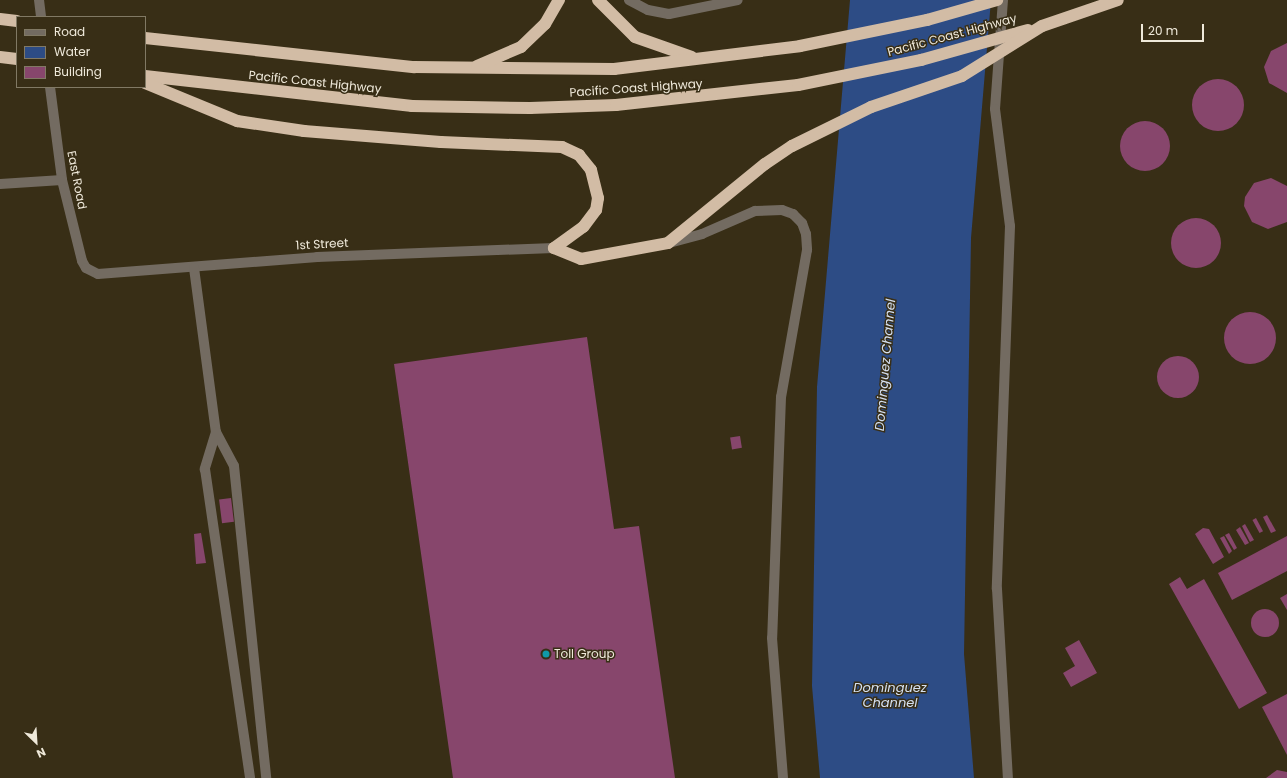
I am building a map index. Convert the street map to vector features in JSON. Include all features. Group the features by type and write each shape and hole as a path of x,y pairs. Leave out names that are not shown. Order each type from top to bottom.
{"highway":[{"path":"474,68 521,46 545,24 559,0"},
{"path":"598,0 634,37 697,58"},
{"name":"Pacific Coast Highway","path":"146,38 414,67 614,69 800,46 928,20 997,0"},
{"name":"Pacific Coast Highway","path":"146,76 412,106 514,108 616,105 798,85 921,60 1042,26 1118,0"},
{"path":"0,19 16,21"},
{"path":"554,248 581,258 668,243 765,164 792,146 871,107 962,76 1042,26"},
{"path":"0,57 16,59"},
{"path":"146,83 237,121 304,131 441,142 562,147 579,155 591,170 598,198 596,210 583,228 554,248"}],"street":[{"path":"39,0 41,16"},
{"path":"629,0 648,10 670,14 738,0"},
{"path":"1003,0 995,109 1010,226 997,589 1008,778"},
{"name":"East Road","path":"50,88 62,180 82,261 92,272"},
{"path":"0,184 62,180"},
{"path":"668,243 702,234 754,211 782,210 793,214 802,223 806,234 807,250 781,397 772,638 783,778"},
{"name":"1st Street","path":"92,272 105,275 318,257 554,248"},
{"path":"194,268 216,432 234,466 266,778"},
{"path":"216,432 205,469 250,778"}],"water":[{"name":"Dominguez Channel","path":"850,0 991,0 971,238 964,654 974,778 820,778 812,686 817,387"}],"building":[{"path":"1287,43 1287,93 1269,83 1264,67 1271,51"},
{"path":"1218,79 1232,83 1240,91 1244,105 1240,119 1232,127 1218,131 1204,127 1196,119 1192,105 1196,91 1204,83"},
{"path":"1140,121 1150,121 1163,128 1170,141 1170,151 1163,164 1150,171 1140,171 1131,167 1124,160 1120,151 1120,141 1124,132 1131,125"},
{"path":"1271,178 1287,186 1287,222 1268,229 1252,222 1244,206 1245,197 1254,183"},
{"path":"1196,218 1206,220 1214,225 1219,233 1221,243 1219,253 1214,261 1206,266 1196,268 1186,266 1178,261 1173,253 1171,243 1173,233 1178,225 1186,220"},
{"path":"1250,312 1264,316 1272,324 1276,338 1272,352 1264,360 1250,364 1236,360 1228,352 1224,338 1228,324 1236,316"},
{"name":"Toll Group","path":"587,337 614,529 639,526 675,778 453,778 394,364"},
{"path":"1178,356 1193,362 1199,377 1193,392 1178,398 1163,392 1157,377 1163,362"},
{"path":"740,436 742,448 732,449 730,438"},
{"path":"231,498 234,522 222,523 219,499"},
{"path":"1267,515 1276,531 1271,533 1263,517"},
{"path":"1256,518 1263,531 1260,533 1252,520"},
{"path":"1245,524 1254,540 1250,542 1242,526"},
{"path":"1240,527 1249,543 1245,545 1236,530"},
{"path":"1203,528 1209,529 1224,557 1213,564 1195,534"},
{"path":"201,533 206,563 196,564 194,534"},
{"path":"1229,533 1237,548 1234,550 1225,535"},
{"path":"1224,536 1232,551 1229,554 1220,538"},
{"path":"1287,536 1287,571 1232,600 1218,573"},
{"path":"1180,577 1187,589 1204,579 1267,693 1239,709 1169,584"},
{"path":"1287,594 1287,610 1280,598"},
{"path":"1265,609 1275,613 1279,623 1275,633 1265,637 1255,633 1251,623 1255,613"},
{"path":"1079,640 1097,673 1071,687 1063,673 1075,666 1065,648"},
{"path":"1287,694 1287,755 1262,707"},
{"path":"1277,770 1287,772 1287,778 1266,778"}],"place":[{"name":"Toll Group","path":"546,654"}]}
